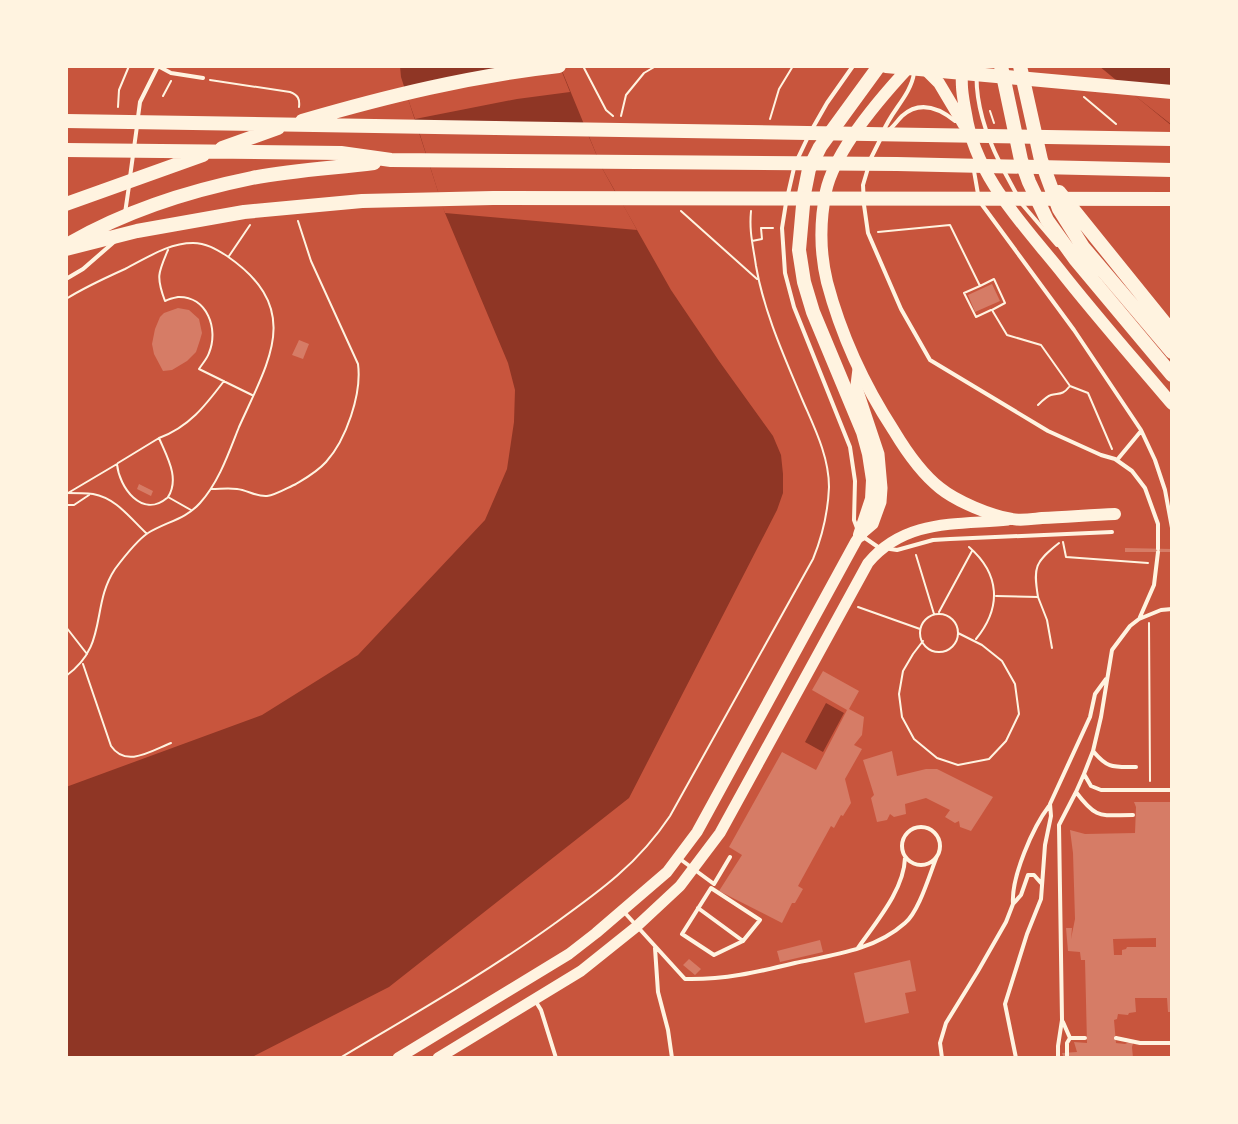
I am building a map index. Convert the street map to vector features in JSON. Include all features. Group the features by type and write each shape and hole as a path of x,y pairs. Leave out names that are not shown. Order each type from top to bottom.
{"highway":[{"path":"66,204 280,128 379,99 457,81 559,66"},
{"path":"860,535 872,499 869,454 863,432 813,312 799,250 809,169 820,147 879,66"},
{"path":"886,66 1172,92"},
{"path":"1001,66 1021,160 1047,220 1075,259 1172,375"},
{"path":"1020,66 1041,160 1055,201 1076,238 1172,352"},
{"path":"67,121 1172,139"},
{"path":"66,150 341,153 391,160 897,164 1172,170"},
{"path":"66,248 100,226 178,195 255,178 391,160"},
{"path":"1041,160 1063,196 1172,332"},
{"path":"66,248 137,231 244,212 362,201 493,198 1172,199"}],"main road":[{"path":"912,66 886,92 859,128 827,187 822,217 827,280 858,369 904,447 940,488 987,512 1013,520"},
{"path":"922,66 939,83 1003,199 1172,404"},
{"path":"963,66 962,91 968,131"},
{"path":"398,1058 416,1053 569,954 667,872 697,832 860,535 873,524 881,502 879,454 856,385 858,369"},
{"path":"438,1058 581,971 636,927 680,886 720,833 868,563 881,549 897,538 922,529 1115,514"}],"lane":[{"path":"125,219 140,102 158,66 177,74 203,78"},
{"path":"853,66 801,148 790,180 782,246 794,307 850,447 855,481 854,520 860,535 881,549 897,550 933,540 1112,532"},
{"path":"912,66 912,84 887,121 863,185 868,233 901,309 930,360 1048,431 1116,459 1132,471 1145,488 1158,524 1158,550 1154,585 1139,619"},
{"path":"977,66 975,84 980,113 996,155 1021,204 1172,381"},
{"path":"881,137 904,114 916,107 931,107 944,112 968,131 979,200 1074,330 1141,430 1165,490 1172,528"},
{"path":"66,279 83,269 123,234"},
{"path":"1116,459 1141,430"},
{"path":"1058,1058 1062,1020 1059,825 1093,751 1112,650 1139,619 1172,609"},
{"path":"1013,904 1012,892 1019,868 1090,717 1095,694 1106,679"},
{"path":"1093,751 1110,767 1136,767"},
{"path":"1084,774 1091,786 1101,790 1172,790"},
{"path":"1076,792 1091,810 1103,815 1133,815"},
{"path":"1016,1058 1005,1004 1041,899 1050,804"},
{"path":"623,911 685,979 713,980 856,950 885,937 908,921 924,891 937,856 940,844 930,830 924,828 912,829 904,838 902,850 909,861 921,865 937,856"},
{"path":"856,950 896,888 905,869 905,856"},
{"path":"678,858 714,884 730,857"},
{"path":"942,1058 940,1043 946,1023 1021,895 1028,875 1034,875 1043,885"},
{"path":"711,888 759,918 759,923 743,941 714,955 682,934 711,888"},
{"path":"698,908 743,941"},
{"path":"654,945 658,992 672,1058"},
{"path":"535,1000 556,1058"},
{"path":"1062,1020 1070,1038"},
{"path":"1070,1038 1085,1038"},
{"path":"1067,1058 1070,1038"},
{"path":"1116,1038 1140,1043 1172,1043"}],"path":[{"path":"583,66 606,110 620,121 626,95 644,73 656,66"},
{"path":"163,96 177,74"},
{"path":"1074,90 1121,128"},
{"path":"210,489 236,489 264,496 290,487 325,463 343,437 350,420 358,364 314,269 298,220"},
{"path":"868,233 950,225 980,286"},
{"path":"751,241 762,239 761,228 773,228"},
{"path":"66,299 170,247 206,244 229,257 245,271 264,295 272,316 274,337 268,362 210,489 183,517 147,534 114,570 106,586 96,637 88,655 66,676"},
{"path":"170,247 158,272 158,283 165,301 179,297 193,301 205,310 212,321 213,338 209,353 199,369 253,395"},
{"path":"340,1058 494,965 595,895 631,865 655,839 670,816 813,559 827,511 829,486 825,460 818,435 781,349 758,279"},
{"path":"994,279 1005,303 976,317 964,293 980,286 994,279"},
{"path":"992,310 1007,335 1041,345 1070,386 1088,393 1116,459"},
{"path":"67,493 159,438 178,430 200,412 224,381"},
{"path":"1038,405 1050,395 1066,392 1070,386"},
{"path":"117,464 124,488 142,503 156,504 168,497 174,479 159,438"},
{"path":"67,493 90,494 119,506 147,534"},
{"path":"66,505 74,505 90,494"},
{"path":"168,497 192,510"},
{"path":"1052,648 1035,575 1043,556 1062,540 1066,557 1157,564"},
{"path":"968,546 986,565 995,596 986,627 975,641"},
{"path":"914,550 936,614"},
{"path":"936,614 951,618 957,627 954,645 944,651 931,650 923,641 921,630 926,620 936,614 972,550"},
{"path":"995,596 1038,597"},
{"path":"858,607 921,630"},
{"path":"1149,615 1150,790"},
{"path":"66,627 88,655"},
{"path":"923,641 903,671 899,694 902,717 914,739 937,758 958,765 989,759 1006,741 1019,714 1015,684 1002,661 982,645 958,633"},
{"path":"82,662 111,746 117,754 130,758 171,743"}],"shaded area":[{"path":"400,66 560,66 602,168 671,290 773,436 781,455 783,493 629,798 389,987 250,1058 66,1058 66,787 262,715 358,655 485,520 507,469 515,390 508,363 445,213"},
{"path":"1099,66 1172,66 1172,126"},
{"path":"826,703 844,713 823,752 805,742"}],"pier":[{"path":"560,67 570,92 415,119 407,96"},
{"path":"1134,95 1172,98 1172,125"},
{"path":"416,122 584,125 618,197 440,198"},
{"path":"621,201 637,230 445,213 441,203"}],"building":[{"path":"992,284 1000,301 975,312 968,295"},
{"path":"178,308 189,310 199,319 202,333 196,352 187,361 172,370 163,371 152,344 155,329 164,313"},
{"path":"299,340 309,344 303,359 292,355"},
{"path":"139,484 153,491 151,496 137,489"},
{"path":"1125,548 1172,549 1172,552 1125,552"},
{"path":"823,671 859,691 849,709 864,717 862,735 854,745 862,749 845,779 851,803 834,828 831,826 798,886 803,889 782,923 719,891 742,855 729,847 782,752 816,770 847,710 812,690"},
{"path":"892,751 897,776 937,769 993,797 971,831 960,827 959,821 955,823 945,817 950,810 926,798 905,804 906,814 894,817 890,814 887,820 877,822 871,798 874,795 863,760"},
{"path":"1134,802 1172,802 1172,1012 1168,1012 1167,998 1135,998 1136,1012 1118,1014 1114,1020 1116,1043 1125,1044 1134,1040 1133,1058 1064,1058 1062,1053 1077,1052 1074,1042 1087,1043 1085,960 1081,960 1080,952 1068,951 1066,928 1072,928 1071,939 1075,919 1070,830 1085,834 1135,833","holes":["1156,938 1156,947 1127,947 1122,950 1122,955 1114,955 1113,939"]},
{"path":"820,940 823,952 780,962 777,951"},
{"path":"689,959 701,969 695,975 683,965"},
{"path":"910,960 916,991 905,993 909,1013 865,1023 854,973"}]}
